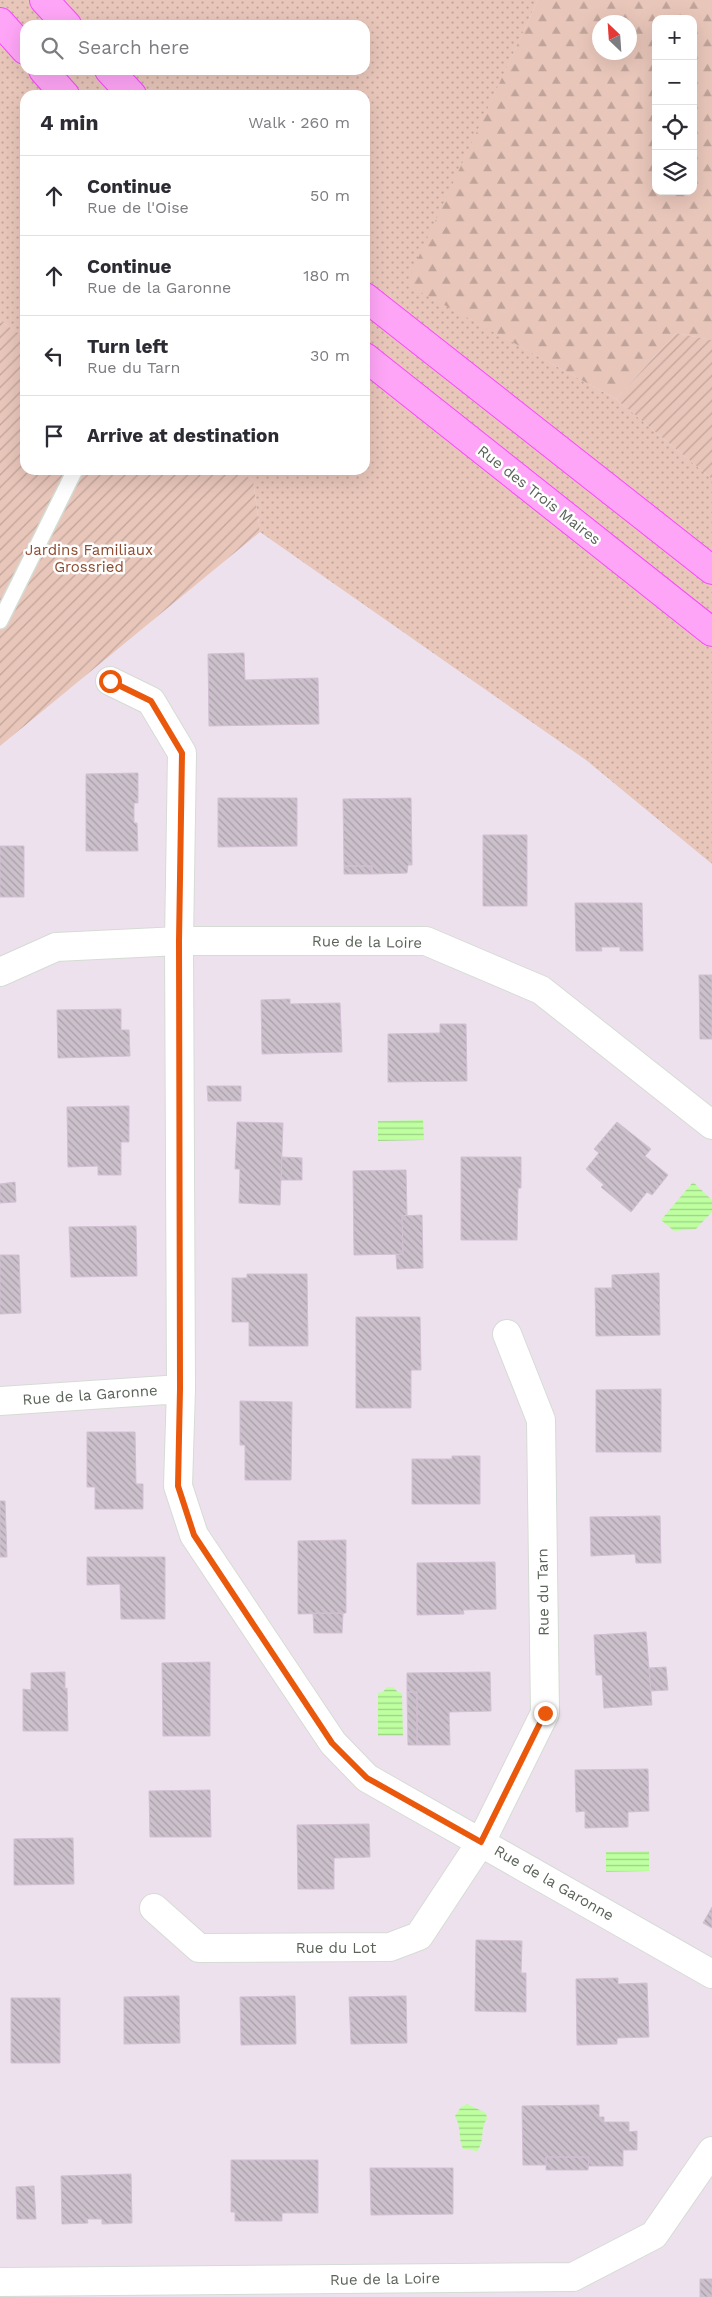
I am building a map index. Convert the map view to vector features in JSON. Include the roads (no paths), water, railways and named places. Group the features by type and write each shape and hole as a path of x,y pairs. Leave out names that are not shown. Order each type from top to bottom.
{"main road":[{"path":"44,0 62,20"},
{"path":"0,22 20,44"},
{"path":"47,75 61,90"},
{"path":"114,75 127,90"},
{"path":"370,301 712,570"},
{"name":"Rue des Trois Maires","path":"370,361 712,632"}],"street":[{"name":"Rue de la Garonne","path":"110,681 151,701 182,753 179,941 180,1389 178,1486 194,1535 332,1743 367,1778 712,1974"},
{"name":"Rue de la Loire","path":"0,972 56,947 179,941 426,941 541,990 712,1125"},
{"name":"Rue du Tarn","path":"481,1842 545,1713 541,1420 507,1334"},
{"name":"Rue de la Garonne","path":"0,1401 180,1389"},
{"name":"Rue du Lot","path":"154,1908 199,1948 390,1948 419,1936 481,1842"},
{"name":"Rue de la Loire","path":"3,2287 573,2277 654,2235 712,2151"}],"lane":[{"path":"0,620 72,475"}],"park label":[{"name":"Jardins Familiaux Grossried","path":"89,558"}]}
